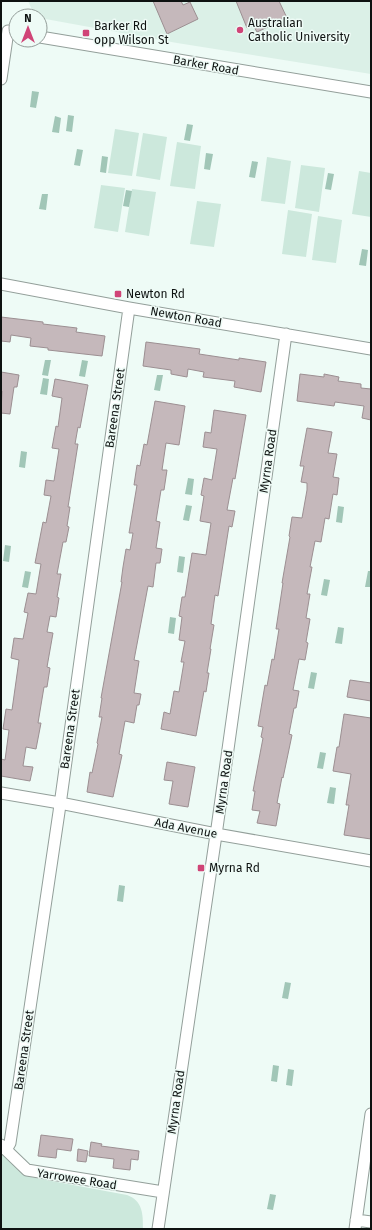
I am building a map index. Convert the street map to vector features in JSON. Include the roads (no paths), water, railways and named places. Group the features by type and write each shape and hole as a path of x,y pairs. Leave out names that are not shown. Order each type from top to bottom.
{"street":[{"path":"1,79 8,31"},
{"name":"Barker Road","path":"48,38 371,92"},
{"name":"Newton Road","path":"1,284 129,308 371,349"},
{"name":"Bareena Street","path":"3,1148 10,1142 60,803 129,308"},
{"name":"Myrna Road","path":"158,1229 216,834 286,334"},
{"name":"Ada Avenue","path":"1,793 60,803 216,834 371,861"},
{"path":"371,1114 356,1225 371,1222"},
{"name":"Yarrowee Road","path":"3,1148 27,1170 163,1192"}],"place":[{"name":"Australian Catholic University","path":"240,30"},
{"name":"Barker Rd opp Wilson St","path":"86,33"},
{"name":"Newton Rd","path":"118,294"},
{"name":"Myrna Rd","path":"201,868"}]}
